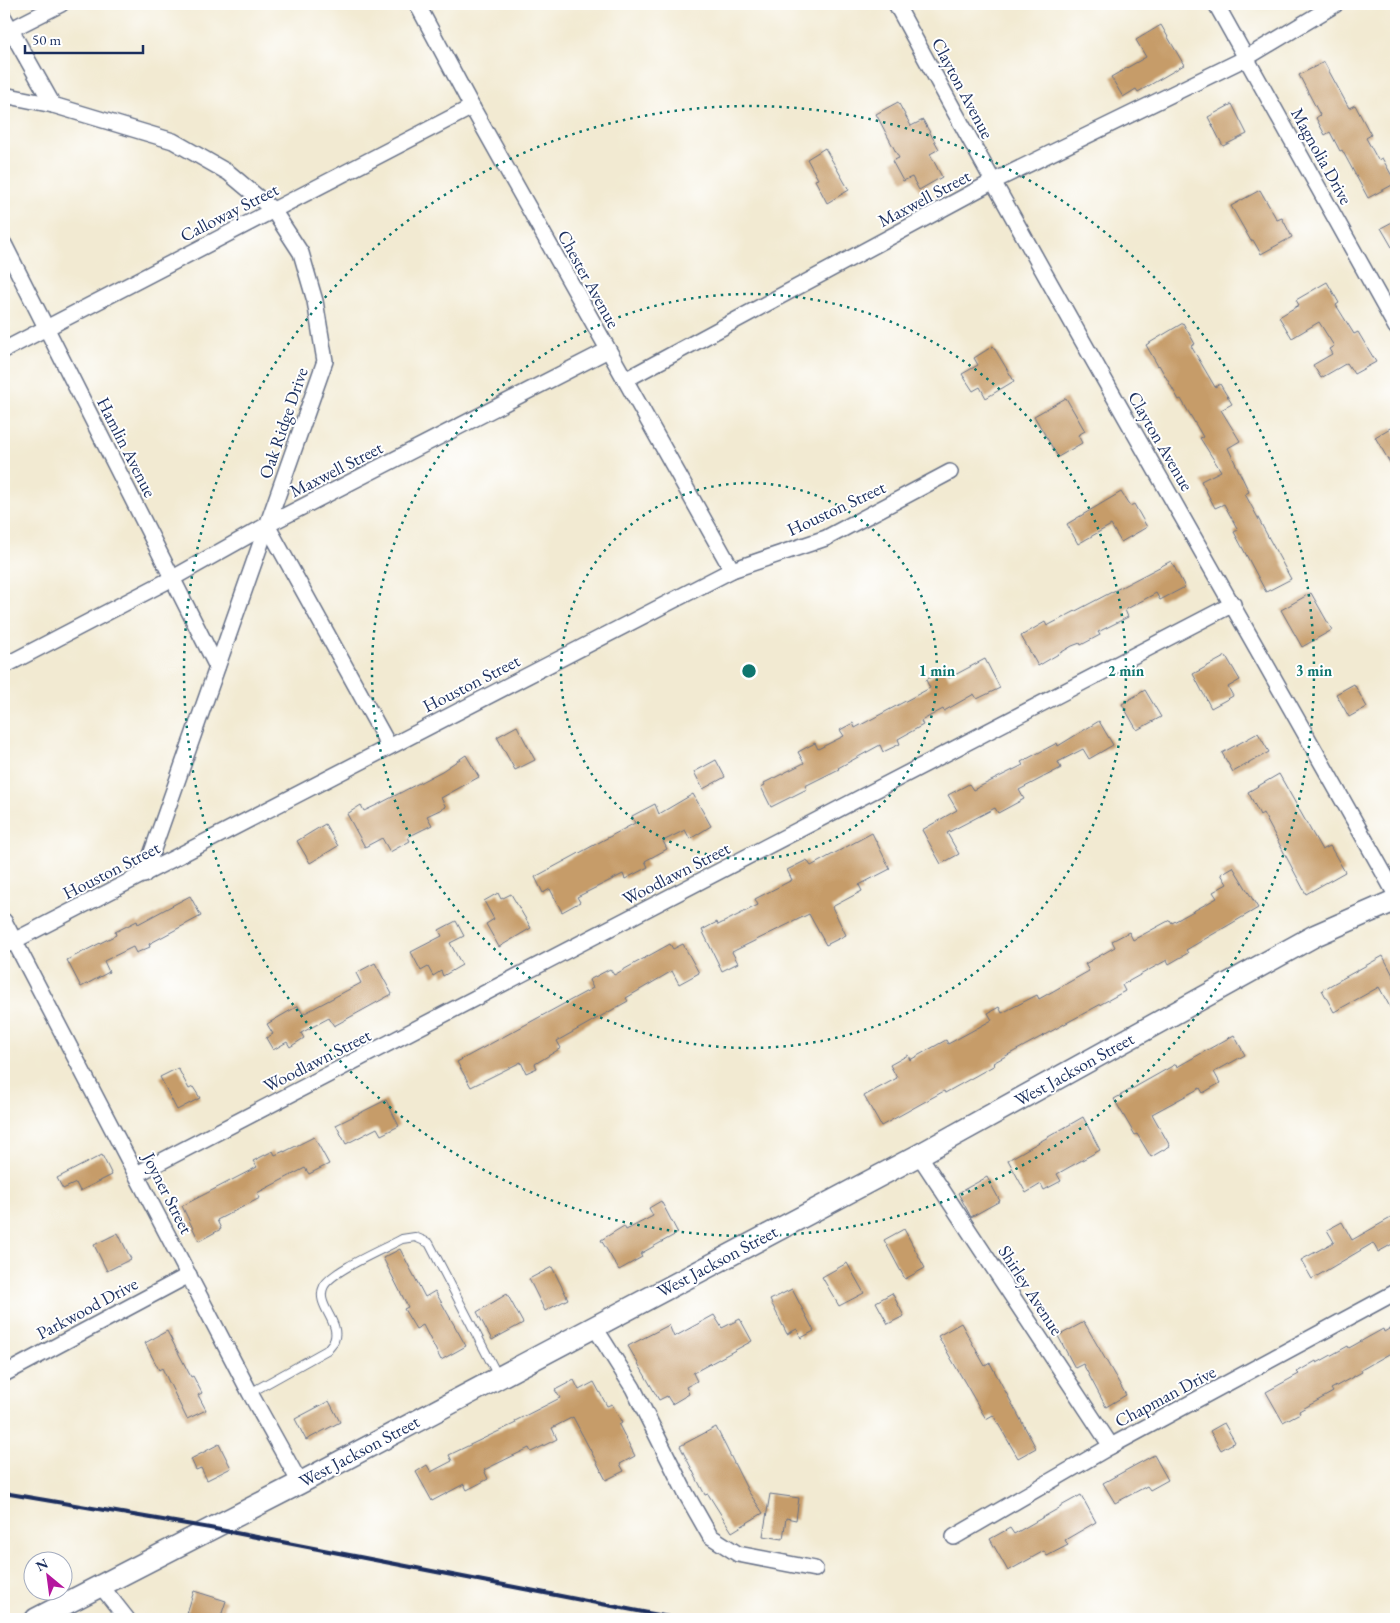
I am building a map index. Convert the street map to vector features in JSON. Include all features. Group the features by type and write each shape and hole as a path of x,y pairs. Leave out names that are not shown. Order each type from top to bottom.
{"street":[{"path":"53,106 6,27 61,4"},
{"name":"Chester Avenue","path":"417,4 472,107 732,570"},
{"name":"Clayton Avenue","path":"896,4 992,182 1233,604 1396,895"},
{"name":"Magnolia Drive","path":"1216,4 1396,327"},
{"name":"Maxwell Street","path":"625,380 992,182 1246,58 1336,4"},
{"name":"Oak Ridge Drive","path":"4,95 53,106 173,141 229,173 274,210 301,253 315,300 325,361 144,875"},
{"name":"Calloway Street","path":"4,350 472,107"},
{"name":"Hamlin Avenue","path":"4,244 217,666"},
{"name":"Maxwell Street","path":"4,666 172,578 268,525 608,350"},
{"name":"Houston Street","path":"9,943 732,570 826,538 950,472"},
{"path":"268,525 389,746"},
{"name":"Woodlawn Street","path":"137,1174 1233,604"},
{"name":"West Jackson Street","path":"36,1619 300,1483 498,1376 919,1155 1316,935 1396,900"},
{"name":"Joyner Street","path":"4,921 9,943 137,1174 250,1393 300,1483"},
{"name":"Shirley Avenue","path":"919,1155 1111,1446"},
{"name":"Parkwood Drive","path":"4,1374 189,1276"},
{"name":"Chapman Drive","path":"954,1537 1111,1446 1396,1292"},
{"path":"594,1326 633,1388 685,1492 710,1536 738,1554 815,1569"},
{"path":"101,1586 127,1619"}],"lane":[{"path":"250,1393 327,1350 334,1340 335,1329 322,1300 323,1287 333,1275 402,1239 415,1237 429,1244 498,1376"}],"building":[{"path":"1161,25 1184,65 1138,92 1136,89 1123,97 1111,77 1146,57 1136,40"},
{"path":"1324,62 1349,108 1355,105 1371,135 1366,138 1378,160 1382,158 1396,183 1368,198 1330,132 1325,135 1316,118 1320,115 1299,75"},
{"path":"898,102 911,126 923,120 939,149 930,154 942,177 919,190 912,177 903,181 892,161 899,158 876,114"},
{"path":"1232,104 1247,134 1223,146 1208,117"},
{"path":"825,148 849,190 827,203 815,180 818,179 807,159"},
{"path":"1260,190 1277,220 1282,218 1292,237 1261,254 1253,240 1251,241 1231,206"},
{"path":"1396,220 1396,254 1381,228"},
{"path":"1327,282 1339,303 1336,305 1354,334 1358,332 1376,362 1354,374 1347,363 1321,378 1313,365 1332,354 1329,349 1334,346 1319,322 1292,338 1279,317 1299,305 1296,300"},
{"path":"1183,323 1195,344 1191,346 1215,387 1220,384 1232,404 1221,410 1240,441 1228,448 1249,492 1245,494 1291,579 1266,592 1234,532 1238,530 1224,504 1215,508 1201,481 1221,471 1200,438 1203,437 1181,399 1179,400 1146,345"},
{"path":"993,346 1014,381 986,398 980,387 973,391 962,374 978,365 974,358"},
{"path":"1066,398 1085,431 1078,435 1082,443 1058,457 1034,416"},
{"path":"1392,427 1396,434 1396,473 1375,437"},
{"path":"1121,492 1130,506 1134,504 1147,527 1121,542 1111,525 1078,544 1067,524"},
{"path":"1171,561 1185,587 1160,600 1156,593 1125,610 1128,617 1098,632 1100,635 1081,645 1080,643 1072,646 1038,666 1021,636 1045,622 1047,626"},
{"path":"1311,593 1332,630 1302,647 1281,610"},
{"path":"1226,656 1240,680 1228,687 1233,696 1211,708 1193,674"},
{"path":"985,659 1000,688 977,699 974,694 944,711 943,709 921,721 923,725 898,739 900,744 883,752 880,745 805,786 807,789 771,807 761,787 765,785 764,783 804,763 798,752 815,743 818,749 844,736 840,730 853,723 855,728 930,688 926,680 944,669 949,678"},
{"path":"1354,684 1367,707 1349,717 1336,694"},
{"path":"1145,690 1161,717 1137,730 1122,704"},
{"path":"1099,721 1113,745 1089,759 1083,749 1058,762 1061,768 1019,790 1024,799 998,813 995,808 947,833 959,854 941,864 922,830 957,810 948,795 969,784 973,790 1023,765 1021,762 1057,743 1058,746"},
{"path":"517,726 535,760 515,770 497,737"},
{"path":"1258,733 1269,752 1233,772 1222,753"},
{"path":"466,755 479,777 441,798 446,807 427,816 432,825 408,837 410,841 390,852 382,838 365,847 347,814 361,805 364,811 379,804 442,771"},
{"path":"716,760 725,777 703,789 694,772"},
{"path":"1279,774 1322,850 1330,846 1345,872 1306,894 1263,813 1260,815 1248,792"},
{"path":"693,794 711,826 690,839 685,830 663,841 667,849 645,861 648,867 625,879 623,874 577,897 580,902 562,912 550,889 543,893 535,877 635,823 632,816 655,804 659,814"},
{"path":"325,824 338,846 310,863 297,841"},
{"path":"872,833 890,869 859,885 862,891 832,907 846,935 826,945 809,914 732,952 738,963 722,971 702,930 717,922 718,925 758,905 755,899 792,880 787,870 807,860 811,866"},
{"path":"1233,867 1258,908 1186,950 1188,953 1169,964 1167,960 1122,985 1125,991 993,1063 995,1065 945,1093 944,1091 881,1126 864,1096 897,1078 890,1065 908,1055 910,1060 946,1040 948,1044 992,1020 988,1013 999,1007 1002,1013 1037,995 1039,999 1089,971 1085,964 1115,947 1112,941 1129,932 1133,940 1170,920 1172,923 1217,898 1213,892 1227,884 1221,874"},
{"path":"498,893 501,899 511,894 531,928 499,947 486,924 494,919 484,901"},
{"path":"190,896 201,916 149,944 150,947 136,953 133,947 104,961 109,972 81,987 67,960 116,935 115,932 137,921 138,924"},
{"path":"456,921 464,936 450,943 462,965 443,976 441,971 433,976 428,967 421,971 411,952 442,936 439,930"},
{"path":"670,944 673,949 683,944 699,973 679,984 672,971 626,998 628,1001 557,1041 561,1048 535,1064 537,1068 526,1073 521,1062 471,1087 457,1062 593,988 589,980 610,969 614,975"},
{"path":"1383,956 1396,981 1396,1018 1379,987 1334,1012 1322,990"},
{"path":"375,963 392,994 334,1026 329,1018 301,1033 304,1038 290,1047 287,1042 273,1050 266,1038 273,1034 267,1024 298,1006 303,1014 361,983 356,973"},
{"path":"1234,1035 1245,1055 1214,1072 1220,1083 1203,1093 1200,1088 1152,1114 1170,1146 1151,1157 1137,1134 1135,1135 1114,1099 1176,1064 1177,1067"},
{"path":"178,1068 189,1089 193,1087 200,1098 177,1110 160,1077"},
{"path":"386,1100 399,1126 381,1135 377,1128 346,1144 336,1125"},
{"path":"1083,1117 1100,1150 1057,1174 1061,1181 1044,1190 1041,1184 1026,1193 1008,1160"},
{"path":"314,1137 329,1164 309,1174 305,1168 257,1193 260,1198 217,1220 221,1229 199,1241 182,1206 257,1167 253,1161 273,1151 275,1155 284,1152"},
{"path":"102,1155 112,1175 80,1191 76,1183 63,1189 57,1178"},
{"path":"987,1177 1000,1201 971,1217 958,1193"},
{"path":"661,1201 678,1233 640,1254 642,1257 619,1270 601,1240 624,1226 626,1230 653,1216 649,1208"},
{"path":"1396,1215 1396,1242 1378,1252 1373,1243 1312,1279 1301,1260 1334,1242 1327,1230 1342,1222 1352,1240"},
{"path":"904,1229 925,1268 905,1279 884,1240"},
{"path":"118,1233 131,1259 107,1271 94,1245"},
{"path":"400,1249 425,1297 435,1291 466,1346 441,1360 423,1325 416,1329 404,1309 408,1307 383,1258"},
{"path":"847,1263 864,1293 839,1306 822,1277"},
{"path":"552,1267 568,1299 545,1311 529,1279"},
{"path":"792,1289 814,1331 801,1338 797,1329 787,1334 770,1300"},
{"path":"892,1293 904,1316 888,1324 876,1302"},
{"path":"507,1294 523,1323 492,1340 477,1312"},
{"path":"714,1315 722,1328 740,1319 752,1341 693,1373 697,1381 686,1387 689,1394 672,1404 667,1396 659,1400 628,1346 669,1325 674,1337"},
{"path":"1084,1322 1126,1395 1106,1407 1083,1364 1075,1368 1058,1336"},
{"path":"961,1323 985,1366 990,1363 1036,1448 1018,1458 993,1415 986,1419 938,1336"},
{"path":"1396,1325 1396,1350 1331,1389 1333,1392 1283,1422 1266,1392 1299,1374 1297,1372 1316,1361 1317,1363 1383,1329 1384,1332"},
{"path":"167,1331 191,1377 193,1376 202,1393 198,1395 206,1410 187,1419 162,1368 159,1370 145,1343"},
{"path":"574,1380 579,1390 594,1382 607,1406 612,1404 622,1423 619,1425 635,1456 620,1464 624,1471 606,1480 573,1417 552,1428 557,1439 531,1452 529,1448 484,1470 488,1479 467,1490 464,1484 432,1501 416,1472 427,1465 431,1472 452,1461 449,1455 516,1423 515,1421 560,1398 555,1390"},
{"path":"329,1401 340,1422 306,1440 295,1419"},
{"path":"1224,1423 1235,1442 1221,1450 1210,1431"},
{"path":"716,1427 748,1491 763,1513 732,1532 708,1494 705,1495 680,1446"},
{"path":"219,1444 231,1468 207,1480 201,1468 196,1470 191,1459"},
{"path":"1154,1455 1168,1480 1150,1490 1147,1486 1115,1503 1103,1483"},
{"path":"770,1494 799,1498 796,1520 786,1518 783,1539 763,1536"},
{"path":"1081,1495 1096,1522 1065,1540 1068,1545 1047,1556 1044,1551 1008,1571 990,1539 1010,1528 1014,1534"},
{"path":"194,1591 226,1601 220,1619 197,1619 198,1617 187,1613"}],"railway":[{"path":"4,1493 210,1528 679,1619"}]}
